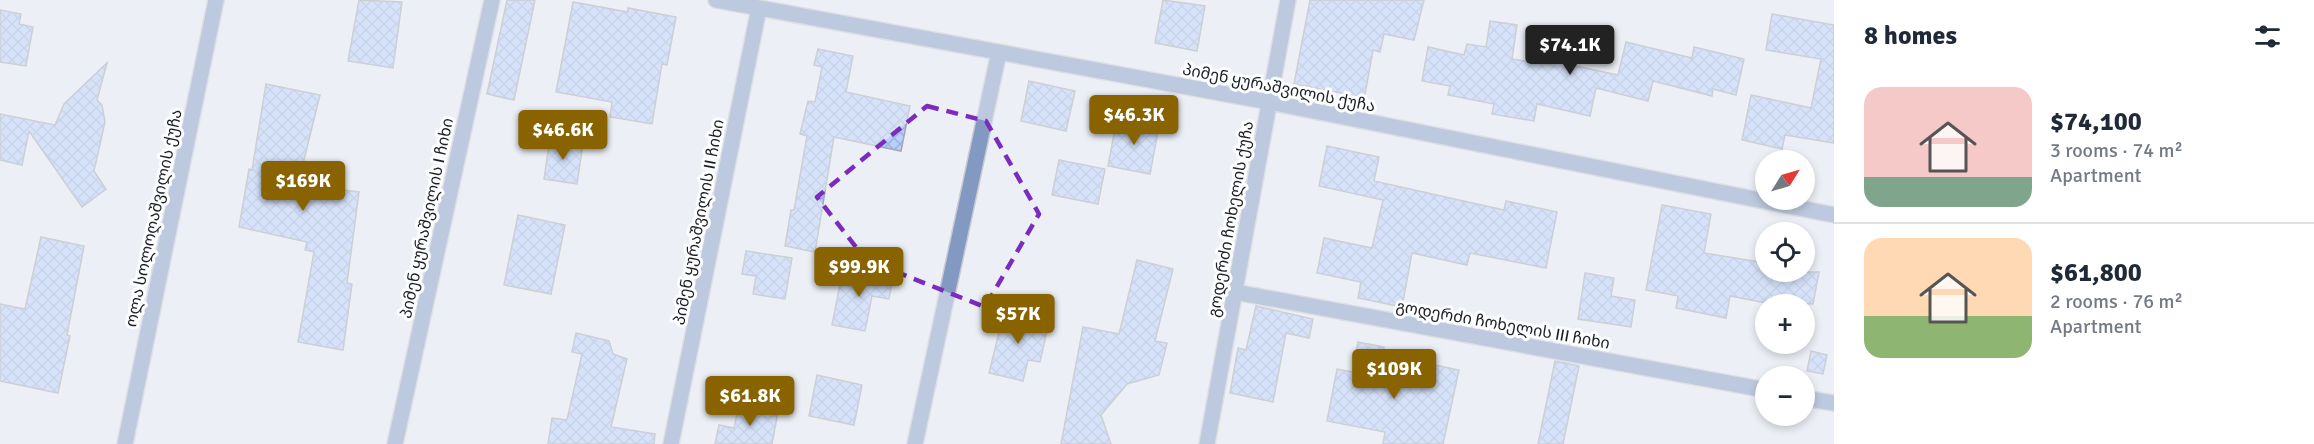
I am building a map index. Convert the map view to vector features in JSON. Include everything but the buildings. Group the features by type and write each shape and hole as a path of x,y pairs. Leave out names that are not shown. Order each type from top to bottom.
{"street":[{"name":"ოლა სოლოღაშვილის ქუჩა","path":"125,444 216,0"},
{"name":"პიმენ ყურაშვილის I ჩიხი","path":"395,444 492,0"},
{"name":"პიმენ ყურაშვილის ქუჩა","path":"716,0 1269,102 1834,215"},
{"name":"გოდერძი ჩოხელის ქუჩა","path":"1207,444 1288,0"},
{"name":"პიმენ ყურაშვილის II ჩიხი","path":"671,444 759,8"},
{"path":"915,444 999,52"},
{"name":"გოდერძი ჩოხელის III ჩიხი","path":"1235,292 1755,388"},
{"path":"1815,400 1834,403"}],"highlighted area":[{"path":"927,106 986,121 1039,214 985,307 866,260 817,197"}]}
